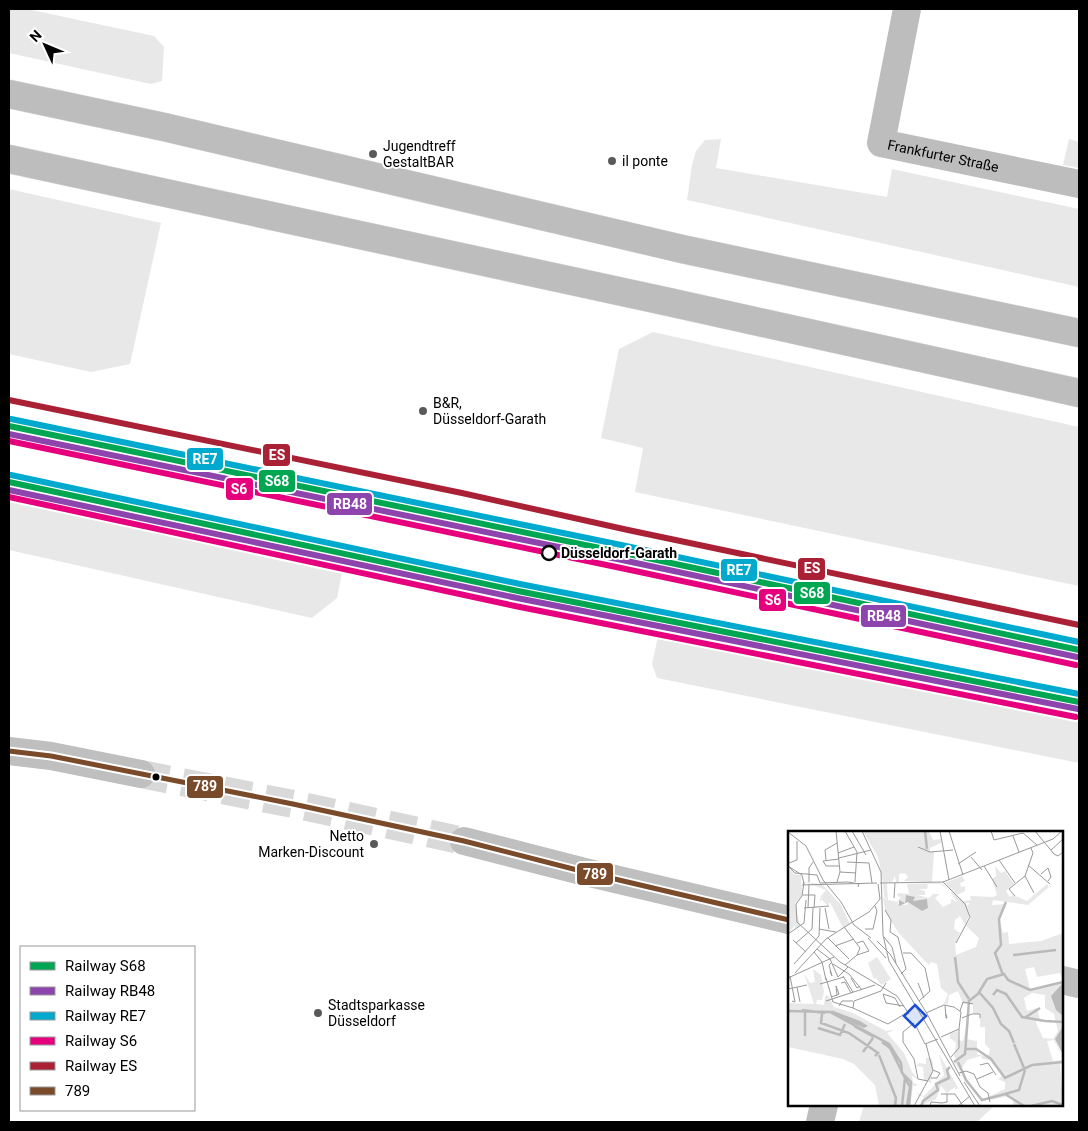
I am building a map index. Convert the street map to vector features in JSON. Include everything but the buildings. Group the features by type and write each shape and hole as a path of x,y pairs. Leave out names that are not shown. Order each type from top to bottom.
{"main road":[{"name":"Frankfurter Straße","path":"907,9 882,142 1079,184"},
{"path":"9,94 164,127 682,249 1079,333"},
{"path":"9,159 1079,393"},
{"path":"9,751 51,756 141,774"},
{"path":"464,842 788,920"},
{"path":"1063,980 1079,984"},
{"path":"820,1122 824,1106"}],"shaded area":[{"path":"9,9 27,9 154,36 164,47 162,81 151,84 9,53"},
{"path":"721,139 716,168 887,197 892,169 1079,209 1079,287 687,200 696,151 705,140"},
{"path":"1069,139 1079,142 1079,168 1063,165"},
{"path":"9,189 161,223 130,364 91,372 9,354"},
{"path":"653,332 1079,427 1079,586 635,492 643,448 601,438 619,349"},
{"path":"9,497 343,568 337,598 312,618 9,550"},
{"path":"659,632 1079,717 1079,763 657,678 652,664"},
{"path":"864,1106 994,1106 977,1122 859,1122"}],"tunnel":[{"path":"141,774 464,841"}],"rail line":[{"name":"ES","path":"9,400 462,493 1079,625"},
{"name":"RE7","path":"11,419 1079,642"},
{"name":"S68","path":"9,426 624,553 1079,650"},
{"name":"RB48","path":"9,434 622,560 1077,657"},
{"name":"S6","path":"9,441 1076,665"},
{"name":"RE7","path":"11,475 520,584 1079,694"},
{"name":"S68","path":"9,482 518,591 1079,702"},
{"name":"RB48","path":"9,490 517,598 1078,709"},
{"name":"S6","path":"9,497 515,606 1076,717"}],"transit line":[{"name":"789","path":"9,751 51,756 293,804 464,841 585,872 788,920"}],"place":[{"name":"Jugendtreff GestaltBAR","path":"373,154"},
{"name":"il ponte","path":"612,161"},
{"name":"B&R, Düsseldorf-Garath","path":"423,411"},
{"name":"Düsseldorf-Garath","path":"549,553"},
{"name":"Netto Marken-Discount","path":"374,844"},
{"name":"Stadtsparkasse Düsseldorf","path":"318,1013"}]}
